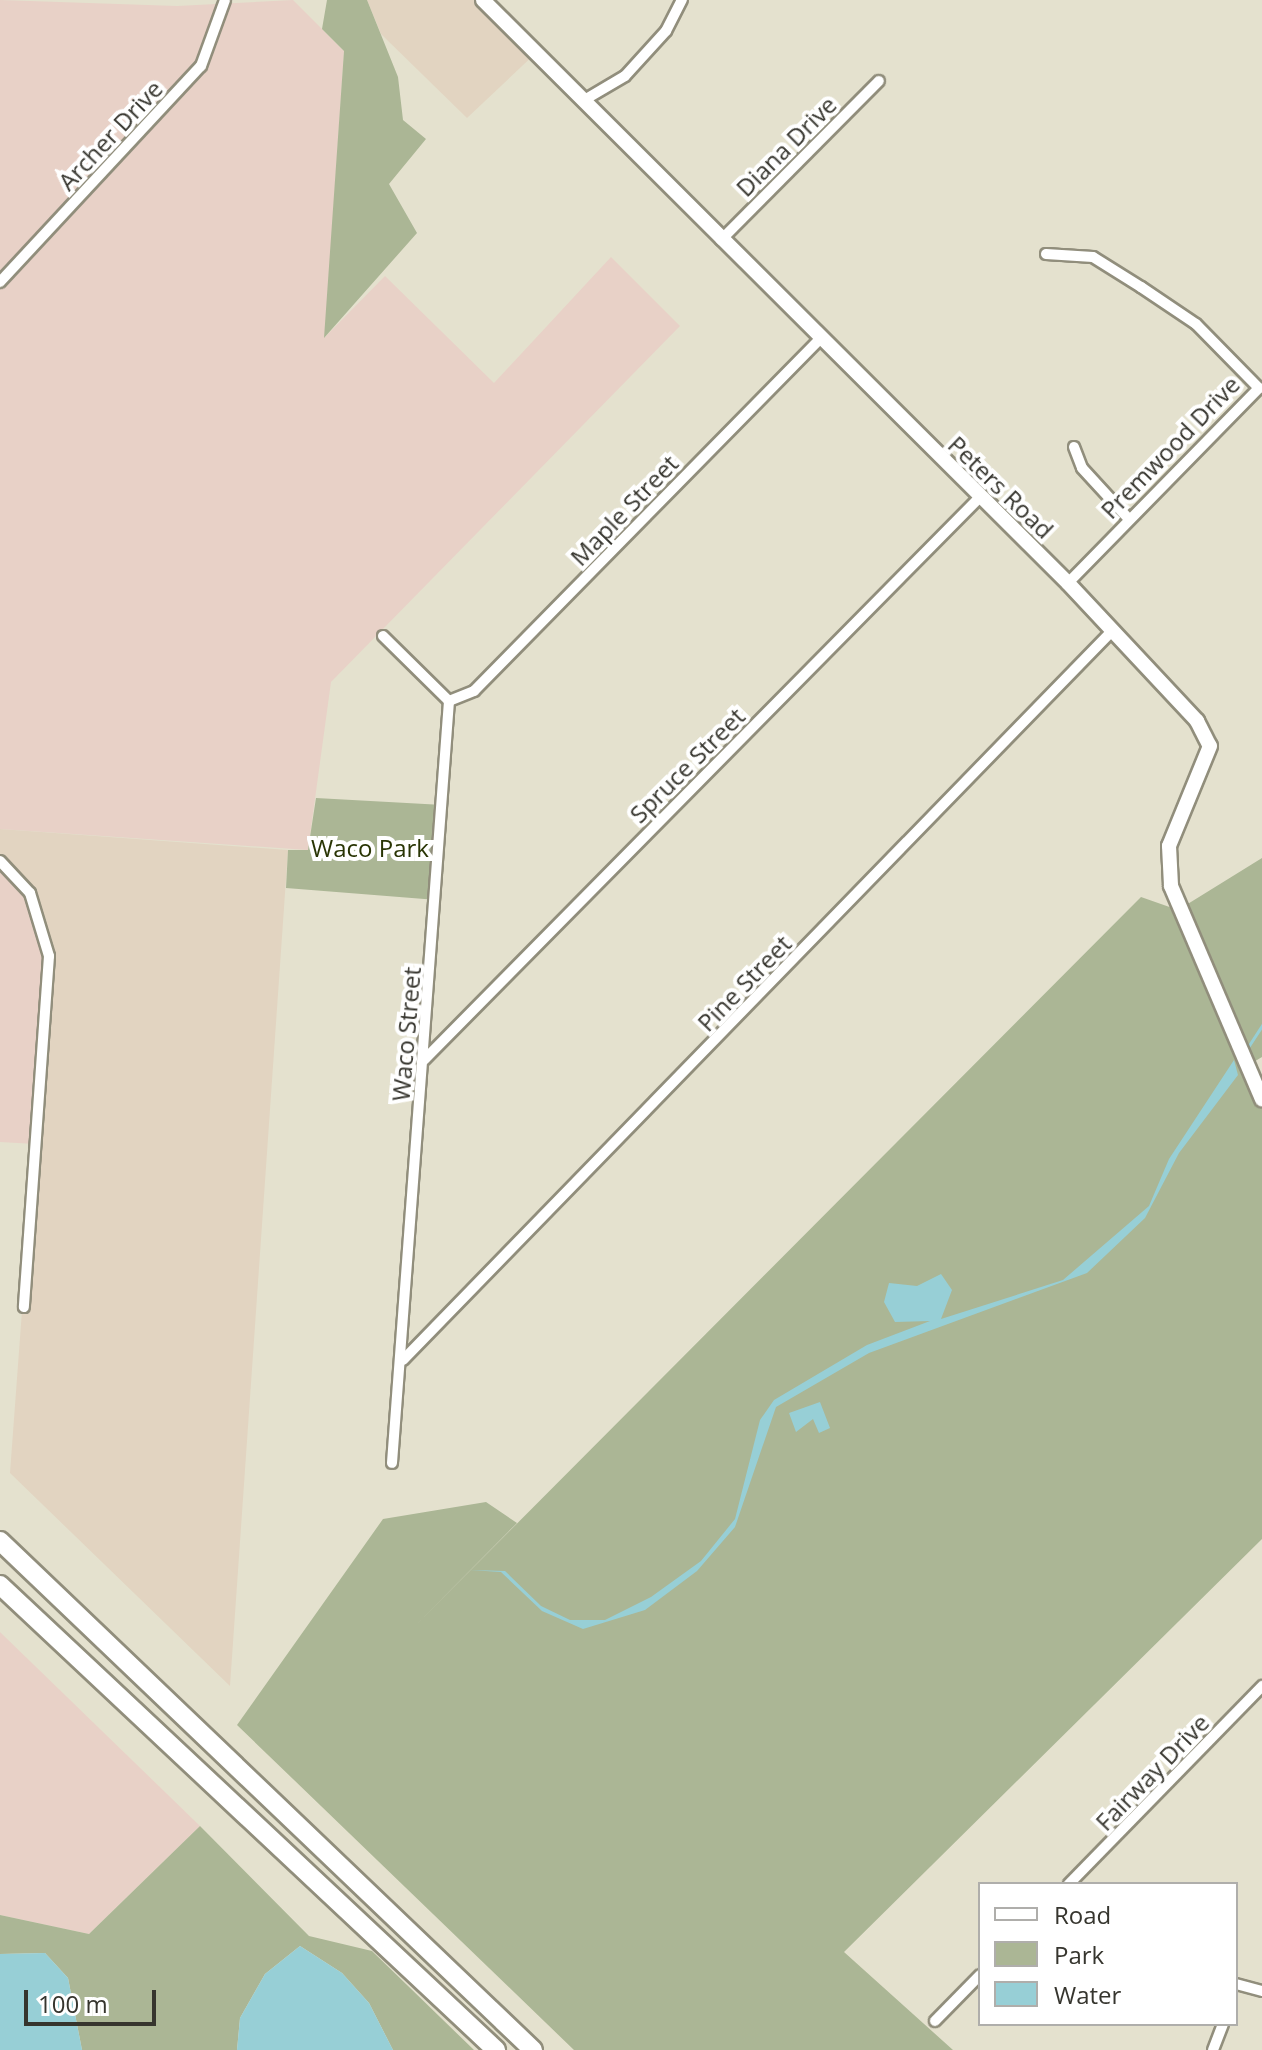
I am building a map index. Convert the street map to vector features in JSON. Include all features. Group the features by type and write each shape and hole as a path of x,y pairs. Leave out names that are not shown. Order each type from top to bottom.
{"highway":[{"path":"0,1541 533,2050"},
{"path":"0,1585 496,2050"}],"street":[{"name":"Archer Drive","path":"0,282 201,66 225,0"},
{"name":"Peters Road","path":"483,0 586,99 721,240 979,498 1068,583 1197,721 1210,746 1172,834 1168,865 1178,910 1262,1099"},
{"path":"586,99 625,76 666,31 682,0"},
{"name":"Diana Drive","path":"721,240 879,81"},
{"name":"Premwood Drive","path":"1046,254 1093,257 1141,287 1196,324 1259,388 1128,518 1068,583"},
{"name":"Maple Street","path":"449,701 474,691 821,338"},
{"path":"1074,447 1082,468 1128,518"},
{"name":"Spruce Street","path":"424,1061 979,498"},
{"name":"Pine Street","path":"403,1360 1112,631"},
{"path":"383,636 449,701"},
{"name":"Waco Street","path":"392,1463 403,1360 449,701"},
{"path":"0,861 30,893 49,956 24,1307"},
{"name":"Fairway Drive","path":"1071,1882 1262,1686"},
{"path":"935,2021 978,1977"},
{"path":"1238,1987 1262,1991"},
{"path":"1213,2050 1222,2026"}],"shaded area":[{"path":"0,0 177,6 293,0 344,51 325,337 385,276 494,383 611,257 680,326 331,682 308,850 0,829"},
{"path":"367,0 483,0 538,51 467,118 381,34"},
{"path":"0,829 288,850 230,1686 10,1473 43,1027 0,861"},
{"path":"0,861 30,893 49,956 35,1144 0,1142"},
{"path":"0,1632 200,1826 89,1934 0,1915"}],"green space":[{"path":"327,0 367,0 398,77 403,120 426,139 389,184 417,233 324,338 344,51 322,29"},
{"name":"Waco Park","path":"316,798 443,805 437,900 286,888 288,850 308,850"},
{"path":"1262,858 1262,1057 1247,1066 1262,1098 1262,1539 844,1952 953,2050 574,2050 237,1725 383,1519 486,1502 517,1523 416,1625 1141,897 1178,910"},
{"path":"200,1826 309,1936 372,1951 474,2050 393,2050 369,2003 342,1973 300,1946 265,1974 240,2018 237,2050 82,2050 68,1978 45,1953 0,1954 0,1915 89,1934"}],"water":[{"path":"1234,1060 1238,1075 1179,1153 1145,1218 1087,1273 869,1353 776,1407 735,1527 697,1571 645,1610 583,1629 542,1611 501,1572 470,1570 505,1571 541,1606 570,1620 605,1620 651,1597 701,1561 735,1519 760,1420 774,1400 867,1345 930,1321 895,1322 884,1302 889,1283 917,1286 941,1274 952,1290 941,1319 1063,1280 1149,1206 1169,1159"},
{"path":"820,1402 830,1428 819,1433 813,1419 796,1432 789,1413"},
{"path":"300,1946 342,1973 369,2003 393,2050 237,2050 240,2018 265,1974"},
{"path":"45,1953 68,1978 82,2050 0,2050 0,1954"}],"waterway":[{"path":"1246,1050 1262,1025"}]}
